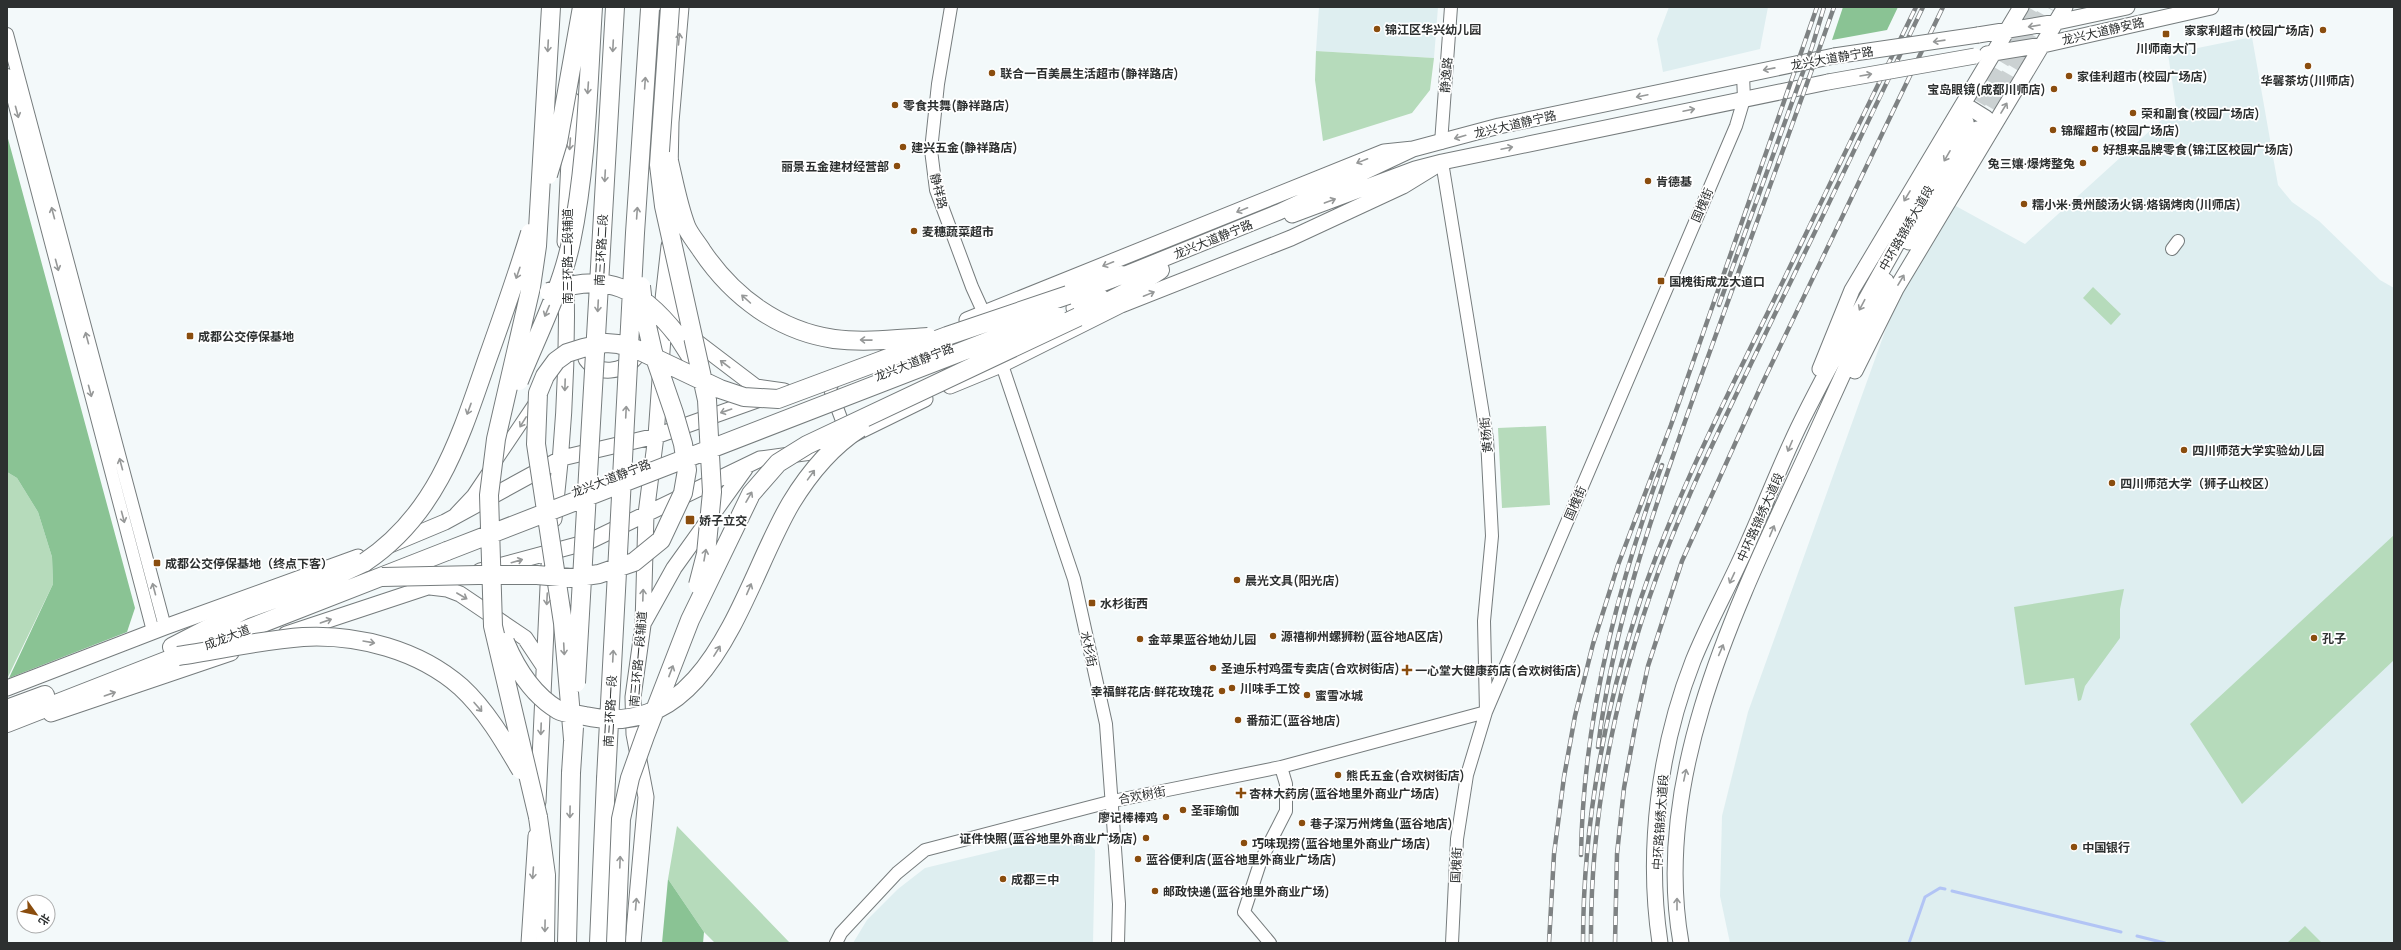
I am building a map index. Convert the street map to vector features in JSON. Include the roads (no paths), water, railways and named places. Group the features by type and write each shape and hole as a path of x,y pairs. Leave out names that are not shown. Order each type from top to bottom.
{"highway":[{"path":"545,943 546,875 538,817 493,626 489,495 496,440 531,287 537,246 551,7"},
{"path":"175,651 244,610 322,582 365,562 380,552 410,524 434,490 454,450 520,267 558,142 582,7"},
{"path":"496,440 561,278 571,243 583,164 593,7"},
{"name":"南三环路二段","path":"573,739 615,7"},
{"path":"670,7 659,165 664,206 707,400 712,492 706,554 690,620"},
{"path":"382,577 478,574 537,575 572,578 599,574 634,562 661,540 683,493 687,470 683,444 653,352 644,313 635,233 650,8"},
{"path":"664,102 665,146 686,227 717,272 751,304 774,320 801,330 834,339 871,340 947,336"},
{"name":"南三环路一段","path":"599,943 606,779 635,233"},
{"path":"567,943 573,739 563,623 536,444 538,393 545,376 556,361 567,353 583,348 606,343 618,344 636,349 720,389 744,397 778,399 947,336 1124,293 1160,270"},
{"path":"616,943 621,819 630,778 690,620 751,494 778,463 807,445 890,407 1073,306 1121,275"},
{"path":"480,380 516,319 541,294 562,287 590,282 618,286 654,307 686,346 701,374"},
{"name":"龙兴大道静宁路","path":"446,547 1073,306"},
{"path":"491,585 502,635 515,665 532,687 559,710 593,718 626,719 652,712 685,690 709,663 734,624 765,552 791,502 818,465 852,433 890,407"},
{"name":"成龙大道","path":"175,651 382,577 446,547"},
{"name":"成龙大道","path":"7,723 57,697 446,547"},
{"path":"175,651 303,637 337,637 374,643 417,658 461,687 497,729 521,771 538,817"},
{"name":"成龙大道","path":"7,708 57,697"}],"main road":[{"name":"南三环路二段辅道","path":"550,552 562,458 567,329 565,239 579,7"},
{"path":"681,7 671,122 669,260 675,317 681,330 756,387 784,391"},
{"path":"1801,423 1829,344 1852,290 2021,7"},
{"path":"1978,128 2043,45 2065,7"},
{"name":"龙兴大道静安路","path":"2007,30 2057,22 2127,7"},
{"name":"龙兴大道静安路","path":"1994,52 2043,45 2212,7"},
{"name":"龙兴大道静宁路","path":"1121,275 1279,212 1413,149 1499,126 1834,56 2007,30"},
{"name":"龙兴大道静宁路","path":"1160,270 1293,214 1414,169 1828,82 1994,52"},
{"path":"1960,108 1970,108 1986,118 1978,128"},
{"name":"中环路锦绣大道段","path":"1660,943 1656,916 1656,846 1660,792 1669,739 1693,662 1744,553 1801,423 1866,298 1978,128"},
{"name":"中环路锦绣大道段","path":"1682,943 1677,918 1677,845 1682,792 1694,736 1715,663 1791,488 1884,283 1978,128"},
{"path":"7,688 159,629 366,554 445,522 562,458 656,436 784,391 845,366 984,314 1384,152 1413,149"},
{"path":"7,730 425,587 588,542 760,460 818,451 952,386 1001,365 1121,305 1305,232 1403,186 1442,162"},
{"path":"567,329 590,365 608,371 628,366 650,340 662,308 669,260"},
{"path":"656,436 664,323 662,308"},
{"name":"南三环路一段辅道","path":"633,943 646,797 634,734 633,697 643,625 646,514 656,436"},
{"path":"643,625 674,568 743,470 760,460"},
{"path":"529,943 540,761 543,665 550,552"},
{"path":"425,587 447,589 460,594 525,638 543,665"}],"street":[{"name":"静祥路","path":"951,7 931,150 936,190 972,287 996,341 1001,365"},
{"name":"静逸路","path":"1440,143 1451,7"},
{"path":"7,34 159,629"},
{"path":"7,75 159,629"},
{"name":"国槐街","path":"1452,943 1459,825 1467,775 1486,712 1733,133 1744,99 1743,75"},
{"name":"黄杨街","path":"1442,162 1487,439 1492,536 1484,621 1486,712"},
{"path":"445,522 473,495 519,428 566,353"},
{"name":"水杉街","path":"1001,365 1074,579 1106,724 1113,801 1119,904 1118,943"},
{"path":"845,366 833,378 830,390 848,437"},
{"name":"合欢树街","path":"836,943 840,933 897,873 925,850 1113,801 1281,767 1486,712"},
{"path":"1270,943 1244,912 1261,860 1286,811 1286,784 1281,767"}],"waterway":[{"path":"1909,943 1925,897 1940,888 1945,889"},
{"path":"1952,891 2121,932"},
{"path":"2137,936 2165,943"}],"tunnel":[{"path":"1967,122 2034,7"},
{"path":"1978,127 2048,7"}],"railway":[{"path":"1549,943 1554,854 1564,777 1575,716 1593,644 1618,565 1671,425 1817,7"},
{"path":"1719,305 1812,47 1824,7"},
{"path":"1598,747 1605,701 1624,612 1650,524 1695,393 1834,7"},
{"path":"1583,943 1587,857 1598,770 1616,685 1640,601 1669,525 1702,450 1916,7"},
{"path":"1591,943 1595,849 1600,802 1608,755 1629,663 1658,573 1670,541 1712,445 1923,7"},
{"path":"1615,943 1617,854 1624,788 1648,666 1682,561 1762,384 1943,7"},
{"path":"1581,855 1583,805 1588,755 1595,706 1605,657 1630,560 1662,465"}],"place":[{"name":"锦江区华兴幼儿园","path":"1377,29"},
{"name":"家家利超市(校园广场店)","path":"2323,30"},
{"name":"川师南大门","path":"2166,34"},
{"name":"华馨茶坊(川师店)","path":"2308,66"},
{"name":"联合一百美晨生活超市(静祥路店)","path":"992,73"},
{"name":"家佳利超市(校园广场店)","path":"2069,76"},
{"name":"宝岛眼镜(成都川师店)","path":"2054,89"},
{"name":"零食共舞(静祥路店)","path":"895,105"},
{"name":"荣和副食(校园广场店)","path":"2133,113"},
{"name":"锦耀超市(校园广场店)","path":"2053,130"},
{"name":"建兴五金(静祥路店)","path":"903,147"},
{"name":"好想来品牌零食(锦江区校园广场店)","path":"2095,149"},
{"name":"兔三孃·爆烤整兔","path":"2083,163"},
{"name":"丽景五金建材经营部","path":"897,166"},
{"name":"肯德基","path":"1648,181"},
{"name":"糯小米·贵州酸汤火锅·烙锅烤肉(川师店)","path":"2024,204"},
{"name":"麦穗蔬菜超市","path":"914,231"},
{"name":"国槐街成龙大道口","path":"1661,281"},
{"name":"成都公交停保基地","path":"190,336"},
{"name":"四川师范大学实验幼儿园","path":"2184,450"},
{"name":"四川师范大学（狮子山校区）","path":"2112,483"},
{"name":"娇子立交","path":"690,520"},
{"name":"成都公交停保基地（终点下客）","path":"157,563"},
{"name":"晨光文具(阳光店)","path":"1237,580"},
{"name":"水杉街西","path":"1092,603"},
{"name":"源禧柳州螺狮粉(蓝谷地A区店)","path":"1273,636"},
{"name":"孔子","path":"2314,638"},
{"name":"金苹果蓝谷地幼儿园","path":"1140,639"},
{"name":"圣迪乐村鸡蛋专卖店(合欢树街店)","path":"1213,668"},
{"name":"一心堂大健康药店(合欢树街店)","path":"1407,670"},
{"name":"川味手工饺","path":"1232,688"},
{"name":"幸福鲜花店·鲜花玫瑰花","path":"1222,691"},
{"name":"蜜雪冰城","path":"1307,695"},
{"name":"番茄汇(蓝谷地店)","path":"1238,720"},
{"name":"熊氏五金(合欢树街店)","path":"1338,775"},
{"name":"杏林大药房(蓝谷地里外商业广场店)","path":"1241,793"},
{"name":"圣菲瑜伽","path":"1183,810"},
{"name":"廖记棒棒鸡","path":"1166,817"},
{"name":"巷子深万州烤鱼(蓝谷地店)","path":"1302,823"},
{"name":"证件快照(蓝谷地里外商业广场店)","path":"1146,838"},
{"name":"巧味现捞(蓝谷地里外商业广场店)","path":"1244,843"},
{"name":"中国银行","path":"2074,847"},
{"name":"蓝谷便利店(蓝谷地里外商业广场店)","path":"1138,859"},
{"name":"成都三中","path":"1003,879"},
{"name":"邮政快递(蓝谷地里外商业广场)","path":"1155,891"}]}
